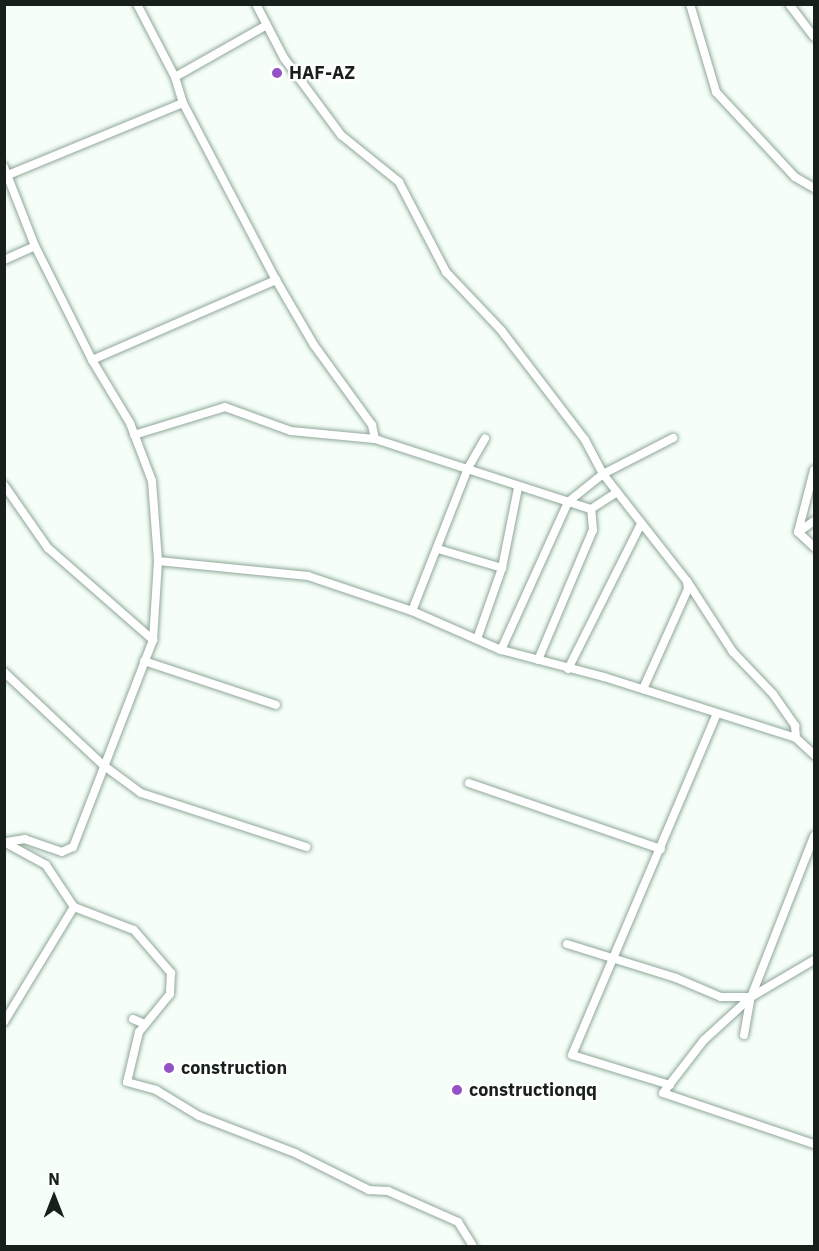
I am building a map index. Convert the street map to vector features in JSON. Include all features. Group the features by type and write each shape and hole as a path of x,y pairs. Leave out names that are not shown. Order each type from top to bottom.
{"street":[{"path":"137,4 175,77 183,103 276,280 314,345 372,425 375,439"},
{"path":"256,4 265,26 284,58 341,135 399,182 446,272 501,330 585,440 603,474 687,581 733,652 768,688 795,726 796,738"},
{"path":"690,4 716,92 795,177 814,188"},
{"path":"789,4 814,37"},
{"path":"175,77 265,26"},
{"path":"5,842 25,839 69,851 153,640 158,561 152,481 134,435 92,360 35,246 7,171 183,103"},
{"path":"4,260 35,246"},
{"path":"92,360 276,280"},
{"path":"134,435 225,408 291,431 375,439 468,468 518,488 591,509"},
{"path":"412,611 468,468 485,438"},
{"path":"501,650 568,502 603,474 673,438"},
{"path":"798,532 814,470"},
{"path":"4,485 48,548 153,640"},
{"path":"477,639 502,568 518,488"},
{"path":"591,509 617,492"},
{"path":"538,660 592,530 591,509"},
{"path":"798,532 814,521"},
{"path":"568,669 641,524"},
{"path":"798,532 814,547"},
{"path":"438,549 502,568"},
{"path":"158,561 308,576 412,611 501,650 643,689 716,715 796,738 814,755"},
{"path":"643,689 688,589 687,581"},
{"path":"144,661 276,705"},
{"path":"4,672 103,765 141,793 306,847"},
{"path":"670,1084 572,1055 611,957 661,849 716,715"},
{"path":"469,783 661,849"},
{"path":"744,1035 751,997 814,836"},
{"path":"5,842 45,865 74,907 134,930 171,973 170,994 139,1032 127,1082 156,1090 199,1116 295,1153 369,1190 388,1191 458,1222 473,1246"},
{"path":"4,1022 74,907"},
{"path":"567,944 611,957 721,997 751,997"},
{"path":"814,960 751,997 704,1040 663,1093 814,1143"},
{"path":"133,1019 145,1024"}],"place":[{"name":"HAF-AZ","path":"277,73"},
{"name":"construction","path":"169,1068"},
{"name":"constructionqq","path":"457,1090"}]}
